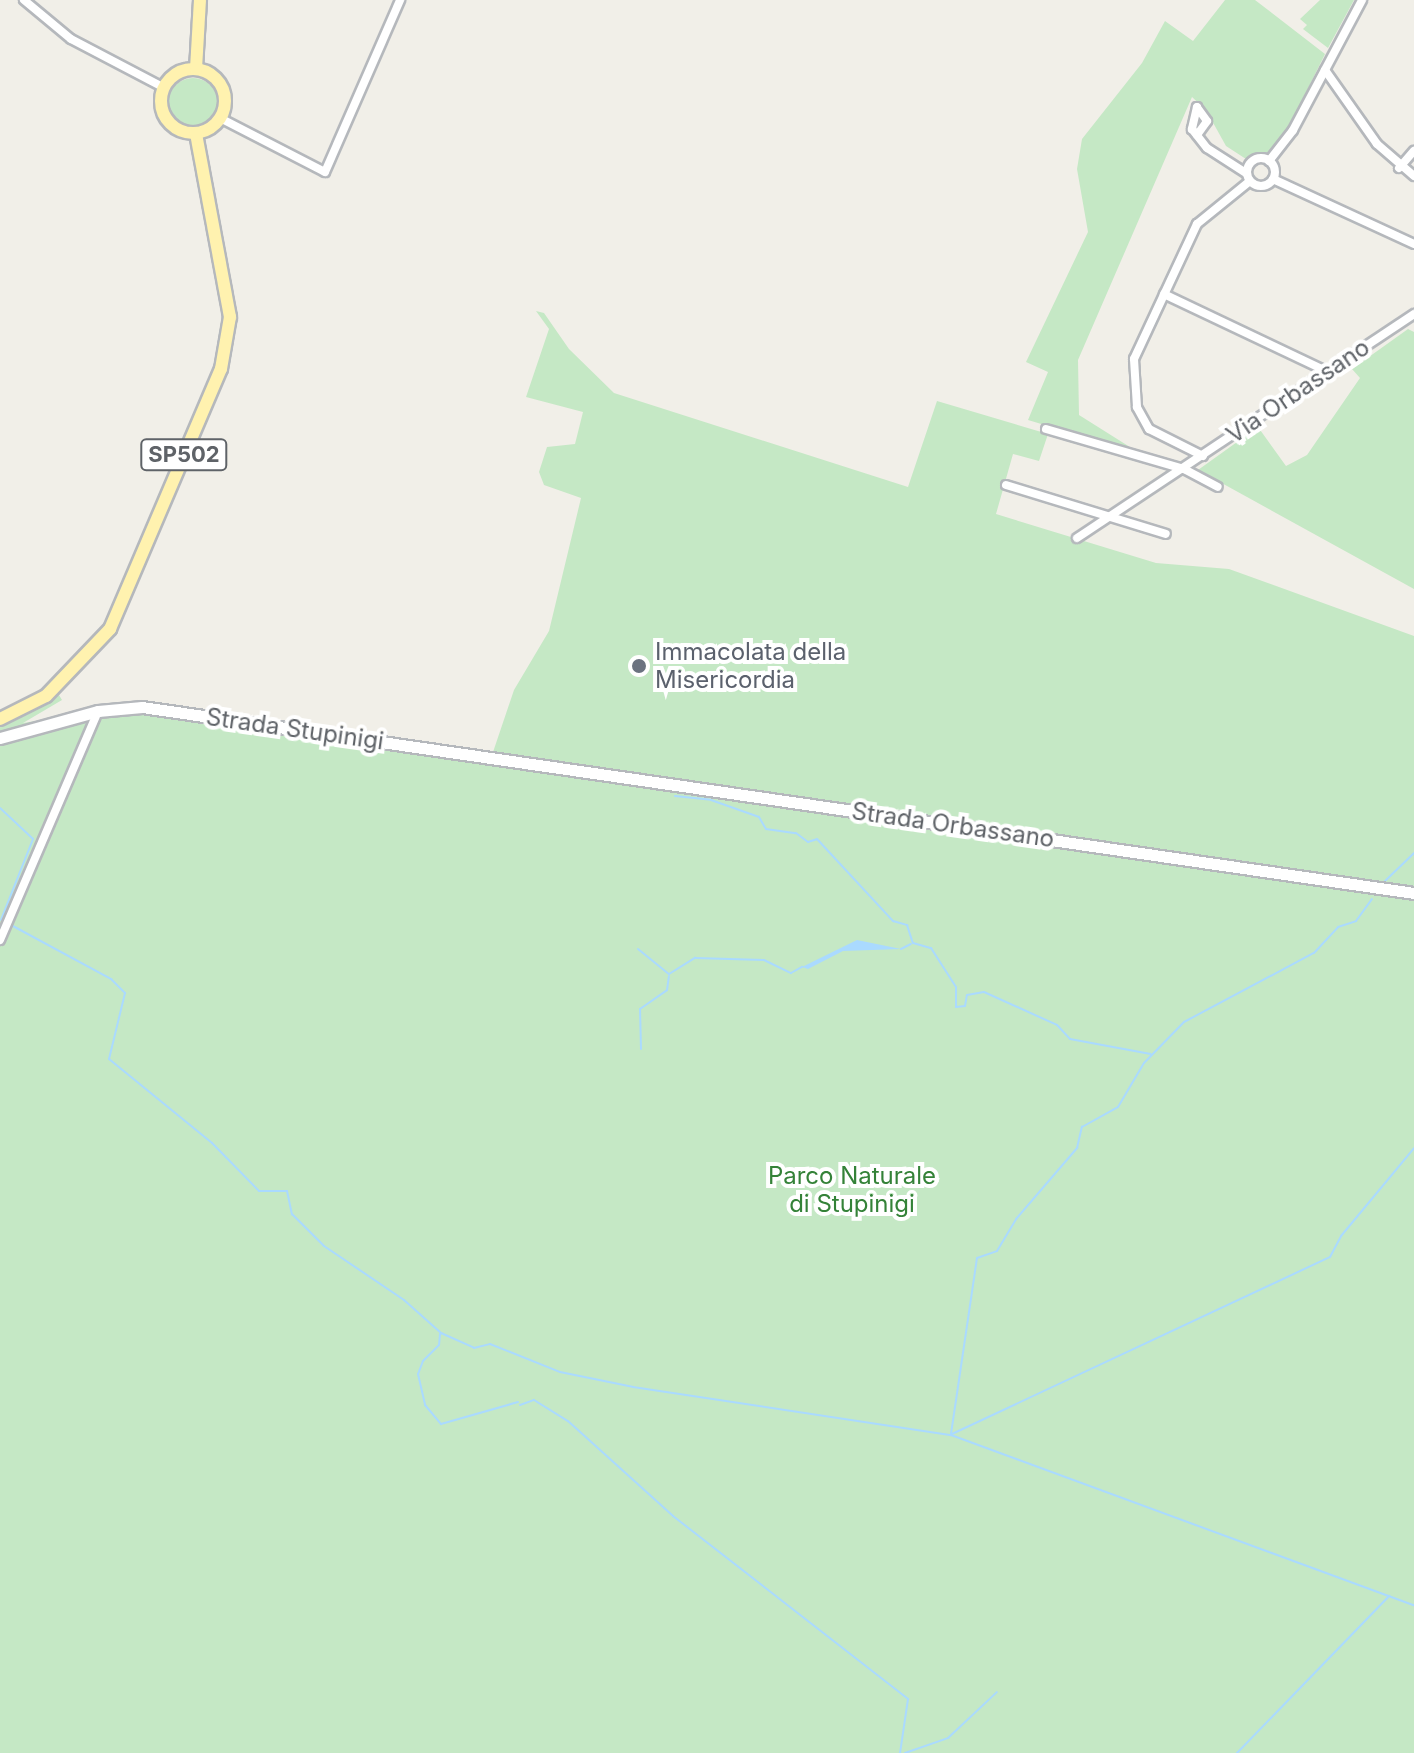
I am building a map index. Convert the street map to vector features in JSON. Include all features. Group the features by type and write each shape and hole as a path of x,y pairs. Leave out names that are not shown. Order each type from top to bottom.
{"main road":[{"path":"196,69 200,0"},
{"path":"196,69 210,73 223,90 220,118 196,133 182,131 165,118 160,104 163,87 175,73 196,69"},
{"name":"SP502","path":"0,719 46,696 110,629 221,369 230,317 196,133"},
{"name":"Strada Stupinigi","path":"0,738 120,707 173,711 491,758"},
{"name":"Strada Orbassano","path":"491,758 1414,893"}],"street":[{"path":"24,0 71,39 163,87"},
{"path":"220,118 325,172 400,0"},
{"path":"1273,179 1269,161 1325,70 1362,0"},
{"path":"1325,70 1399,168 1414,176"},
{"path":"1197,135 1207,148 1259,186 1273,179"},
{"path":"1399,168 1414,151"},
{"path":"1203,456 1149,429 1137,407 1134,359 1197,224 1248,177 1256,158 1269,161"},
{"path":"1273,179 1414,244"},
{"path":"1164,294 1326,371"},
{"name":"Via Orbassano","path":"1077,538 1414,314"},
{"path":"1046,429 1184,469 1218,487"},
{"path":"1006,485 1166,534"},
{"path":"0,940 98,711"}],"green space":[{"path":"1225,0 1255,0 1325,54 1286,133 1267,154 1246,159 1226,146 1206,110 1192,97 1078,360 1079,415 1141,454 1028,420 1048,372 1026,362 1088,232 1077,169 1082,139 1142,63 1165,21 1193,41"},
{"path":"1320,0 1354,0 1328,48 1303,29 1307,25 1300,19"},
{"path":"193,78 211,85 218,103 211,121 193,128 175,121 168,103 175,85"},
{"name":"Parco Naturale di Stupinigi","path":"536,311 544,313 569,349 614,393 908,487 937,401 1048,434 1039,461 1013,454 996,514 1156,563 1229,569 1414,636 1414,1753 0,1753 0,725 59,695 62,700 23,723 123,707 491,758 514,690 549,631 581,498 544,485 539,472 547,447 575,444 583,412 526,397 549,329"},
{"path":"1408,329 1414,332 1414,589 1198,470 1258,427 1286,466 1307,455 1360,378 1352,369"}],"water":[{"path":"857,940 901,949 843,951 808,969 802,967"}],"waterway":[{"path":"675,796 711,800 759,817 766,829 796,833 808,842 817,839 893,921 907,925 913,943 931,948 956,987 956,1007 965,1006 967,995 984,992 1057,1025 1070,1039 1151,1054"},
{"path":"0,808 33,839 1,920"},
{"path":"1385,881 1414,853"},
{"path":"951,1434 977,1258 997,1251 1016,1219 1077,1148 1082,1127 1118,1107 1144,1063 1184,1022 1314,953 1338,927 1356,921 1372,899"},
{"path":"11,925 111,979 125,993 109,1059 212,1143 259,1191 287,1191 292,1214 324,1246 404,1300 441,1333 474,1348 490,1344 560,1372 633,1387 951,1435 1414,1605"},
{"path":"901,949 911,944"},
{"path":"638,949 669,974 695,958 764,960 791,973 802,967"},
{"path":"641,1049 640,1009 667,990 669,976"},
{"path":"952,1434 1330,1257 1341,1236 1414,1148"},
{"path":"440,1334 439,1345 423,1361 418,1374 425,1405 441,1424 518,1402"},
{"path":"520,1405 534,1400 568,1421 673,1516 908,1699 900,1753"},
{"path":"1237,1753 1389,1596"},
{"path":"905,1753 948,1738 997,1692"}],"place":[{"name":"Immacolata della Misericordia","path":"639,666"}]}
